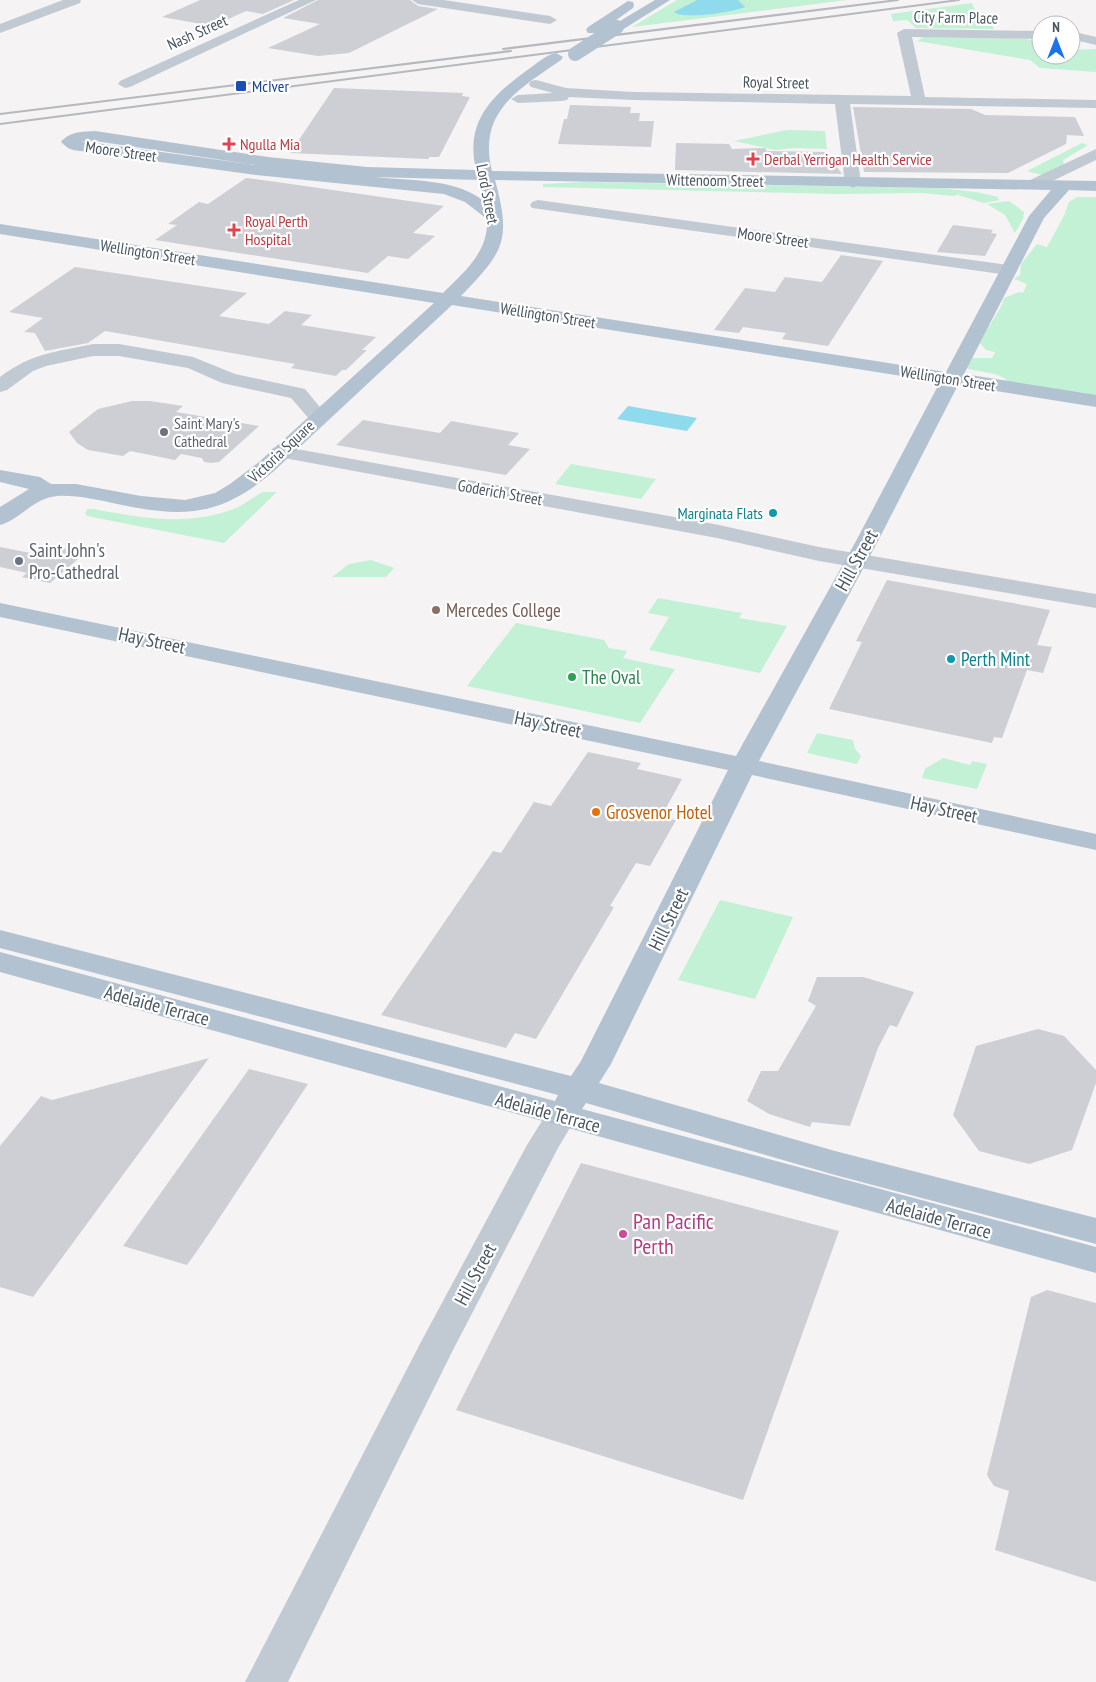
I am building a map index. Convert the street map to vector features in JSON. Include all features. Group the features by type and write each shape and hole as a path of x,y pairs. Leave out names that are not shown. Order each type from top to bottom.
{"main road":[{"name":"Lord Street","path":"318,417 385,360 486,259 494,238 494,210 486,175 469,154 498,103 511,90 636,0"},
{"path":"501,124 518,99 536,84 576,54 617,27 664,0"},
{"name":"Moore Street","path":"486,175 410,174 314,168 95,136 77,137 69,142 73,145 256,170 447,189 494,210"},
{"path":"410,174 469,154"},
{"name":"Lord Street","path":"503,160 530,172 575,178"},
{"path":"1079,167 1096,181"},
{"name":"Wittenoom Street","path":"486,175 945,185 1034,184 1059,191 1096,191"},
{"path":"494,210 505,190 515,184 575,178"},
{"name":"Wittenoom Street","path":"945,185 995,192 1021,201 1037,216"},
{"name":"Wittenoom Street","path":"1059,191 1096,186"},
{"name":"Hill Street","path":"570,1102 595,1064 744,766 858,556 1008,270 1037,216 1059,191"},
{"name":"Wellington Street","path":"0,229 442,304"},
{"name":"Wellington Street","path":"0,241 442,304 950,383 1096,401"},
{"name":"Wellington Street","path":"950,383 1096,411"},
{"name":"Victoria Square","path":"0,476 32,482 47,491 78,492 167,507 192,506 216,500 241,487 318,417"},
{"path":"0,518 29,497 47,491"},
{"name":"Hay Street","path":"0,610 1096,842"},
{"name":"Adelaide Terrace","path":"0,939 570,1102 1096,1260"},
{"name":"Adelaide Terrace","path":"0,962 570,1102 836,1163 1096,1231"}],"street":[{"path":"0,29 75,0"},
{"name":"Nash Street","path":"125,84 310,0"},
{"path":"418,0 550,20"},
{"name":"City Farm Place","path":"919,102 904,33 1031,35"},
{"name":"City Farm Place","path":"1007,35 1031,39"},
{"path":"1081,37 1096,41"},
{"path":"1081,47 1096,46"},
{"name":"Royal Street","path":"536,84 566,92 633,96 1096,106"},
{"name":"Royal Street","path":"518,99 633,96"},
{"path":"842,101 853,183"},
{"name":"Hill Street","path":"1059,191 1079,167 1096,154"},
{"name":"Hill Street","path":"1034,184 1079,167"},
{"name":"Moore Street","path":"538,205 1008,270"},
{"name":"Victoria Square","path":"0,386 40,361 93,350 119,350 193,363 229,379 298,393 318,417"},
{"name":"Goderich Street","path":"280,452 719,532 753,541 954,569 975,579 1096,601"},
{"name":"Hill Street","path":"266,1682 435,1350 543,1145 570,1102"}],"green space":[{"path":"677,0 847,0 632,27"},
{"path":"972,3 979,23 991,23 994,29 916,28 907,20 893,21 891,14"},
{"path":"924,37 1027,39 1031,40 1031,61 1030,60 917,41"},
{"path":"1096,49 1096,72 1040,68 1036,65 1081,65 1081,50"},
{"path":"787,130 825,131 827,149 794,148 775,150 734,141"},
{"path":"1082,143 1088,145 1063,160 1064,165 1045,176 1027,171"},
{"path":"584,182 940,188 976,192 999,197 997,198 1000,200 984,203 958,195 964,192 954,196 922,193 840,194 543,187 543,184"},
{"path":"1077,197 1096,197 1096,399 1011,384 996,374 966,368 972,358 992,358 995,352 986,350 980,343 1004,298 1019,292 1023,293 1027,284 1014,279 1020,275 1021,264 1037,244 1047,247 1064,216 1069,202"},
{"path":"1009,201 1024,212 1023,219 1015,233 1005,215 987,204"},
{"path":"571,464 656,479 641,499 555,484"},
{"path":"263,492 277,492 224,543 87,516 85,513 87,509 94,509 147,518 183,519 201,517 236,508"},
{"path":"371,560 394,568 386,577 332,577 349,564"},
{"path":"658,598 742,613 739,618 787,626 760,673 649,650 669,617 648,613"},
{"name":"The Oval","path":"516,623 604,640 609,648 627,651 623,658 675,669 640,723 467,686"},
{"path":"817,733 853,740 855,749 861,756 857,764 807,753"},
{"path":"943,758 970,765 972,761 987,764 977,789 922,778 925,769"},
{"path":"720,900 793,917 755,999 678,980"}],"water":[{"path":"697,0 738,0 745,7 720,13 698,15 674,12"},
{"path":"628,406 697,418 687,431 617,419"}],"building":[{"path":"200,0 294,0 263,14 246,11 213,26 162,17"},
{"path":"318,0 410,0 418,6 438,9 349,53 318,56 268,48 320,24 283,18"},
{"path":"334,88 463,93 462,96 470,97 439,157 430,157 428,159 290,153"},
{"path":"570,105 631,107 630,113 640,113 639,121 654,121 651,147 558,144 564,119 567,119"},
{"path":"853,107 971,109 985,115 1075,117 1084,136 1067,135 1066,144 1008,173 864,172"},
{"name":"Derbal Yerrigan Health Service","path":"676,143 729,144 732,149 765,148 767,151 826,152 842,174 675,170"},
{"name":"Royal Perth Hospital","path":"246,178 444,206 413,233 435,236 408,259 388,256 368,273 155,240 177,225 168,224 199,202 208,204"},
{"path":"953,225 993,230 991,233 997,234 985,256 937,252"},
{"path":"841,255 883,261 828,346 782,339 786,333 743,327 739,333 714,330 745,288 775,292 785,277 822,282"},
{"name":"Royal Perth Hospital","path":"75,267 247,293 219,316 269,324 285,311 312,315 301,325 376,337 362,350 367,350 346,370 342,370 336,376 291,368 295,364 105,331 88,343 45,351 35,333 24,332 43,318 9,312"},
{"name":"Saint Mary's Cathedral","path":"132,401 150,401 183,406 176,412 259,426 219,462 211,463 204,462 202,458 181,454 175,460 130,451 123,456 88,450 77,443 69,432 98,409"},
{"path":"363,420 440,433 451,421 519,433 508,445 530,449 506,475 336,445"},
{"path":"0,547 46,556 57,547 85,553 50,583 22,577 27,573 0,567"},
{"name":"Perth Mint","path":"887,580 1050,610 1037,645 1052,647 1043,673 1027,670 1002,738 994,737 992,743 829,709 862,642 856,641"},
{"path":"588,752 641,763 637,769 682,779 661,817 676,820 650,866 636,863 610,906 614,907 536,1039 515,1033 506,1048 381,1015 493,851 501,853 534,802 551,806"},
{"path":"817,977 863,977 914,992 897,1027 890,1025 878,1048 850,1126 812,1122 810,1127 769,1114 747,1101 761,1071 778,1071 816,1006 808,1001"},
{"path":"1038,1029 1064,1036 1096,1070 1096,1083 1072,1150 1029,1164 979,1151 953,1115 976,1046"},
{"path":"209,1058 33,1297 0,1287 0,1146 41,1096 52,1100"},
{"path":"249,1069 308,1084 187,1265 123,1246"},
{"name":"Pan Pacific Perth","path":"581,1163 839,1231 743,1500 456,1410"},
{"path":"1047,1290 1096,1303 1096,1582 995,1550 1009,1491 994,1486 987,1475 1031,1297"}],"railway":[{"path":"503,49 898,0"},
{"path":"0,124 959,0"},
{"path":"0,114 511,51"}],"place":[{"name":"McIver","path":"241,86"},
{"name":"Ngulla Mia","path":"229,144"},
{"name":"Derbal Yerrigan Health Service","path":"753,159"},
{"name":"Royal Perth Hospital","path":"234,230"},
{"name":"Saint Mary's Cathedral","path":"164,432"},
{"name":"Marginata Flats","path":"773,513"},
{"name":"Saint John's Pro-Cathedral","path":"19,561"},
{"name":"Mercedes College","path":"436,610"},
{"name":"Perth Mint","path":"951,659"},
{"name":"The Oval","path":"572,677"},
{"name":"Grosvenor Hotel","path":"596,812"},
{"name":"Pan Pacific Perth","path":"623,1234"}]}
